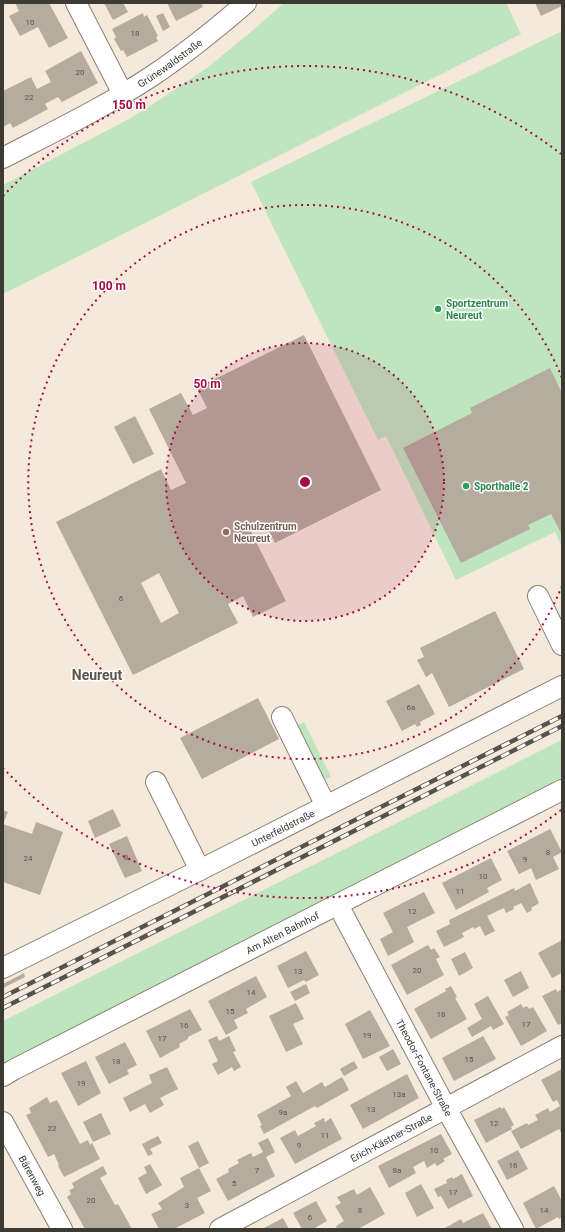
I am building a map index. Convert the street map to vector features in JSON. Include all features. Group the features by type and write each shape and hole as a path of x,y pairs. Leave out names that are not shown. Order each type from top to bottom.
{"street":[{"path":"76,3 123,94"},
{"name":"Grünewaldstraße","path":"3,158 123,94 178,58 246,3"},
{"path":"538,596 562,645"},
{"name":"Unterfeldstraße","path":"3,968 200,870 562,686"},
{"path":"282,717 326,806"},
{"path":"156,782 200,870"},
{"name":"Am Alten Bahnhof","path":"3,1076 562,790"},
{"name":"Theodor-Fontane-Straße","path":"338,905 446,1108 513,1229"},
{"name":"Erich-Kästner-Straße","path":"220,1229 562,1046"},
{"name":"Bärenweg","path":"3,1122 62,1229"}],"green space":[{"path":"284,3 506,3 521,34 3,294 3,185 129,119 153,104 207,68"},
{"name":"Sportzentrum Neureut","path":"562,31 562,546 555,532 456,580 386,436 378,440 251,182"},
{"path":"304,722 331,777 321,781 294,727"},
{"path":"562,740 562,780 3,1065 3,1021"}],"building":[{"path":"15,3 49,3 68,38 49,48 38,27 20,36 9,16 19,11"},
{"path":"104,3 123,3 128,12 113,20"},
{"path":"167,3 201,3 203,7 176,21"},
{"path":"535,3 562,3 562,6 541,16"},
{"path":"143,13 144,17 147,15 158,36 156,37 158,41 127,57 123,50 121,51 114,39 116,37 112,29"},
{"path":"163,13 170,27 163,31 156,16"},
{"path":"81,51 98,83 62,102 58,97 45,104 48,109 13,128 10,123 3,127 3,91 31,77 37,89 51,82 45,71"},
{"path":"304,335 381,490 275,543 265,523 250,530 286,601 253,617 243,596 228,604 238,623 133,675 56,522 161,469 171,490 186,483 149,409 181,393 193,415 207,408 197,388","holes":["159,573 179,613 161,623 141,583"]},
{"path":"550,368 562,393 562,535 551,514 528,525 530,529 461,563 403,448 472,413 470,408"},
{"path":"135,416 154,454 133,464 114,427"},
{"path":"495,611 524,669 449,707 432,673 426,677 417,660 424,657 420,648"},
{"path":"419,684 435,714 420,722 421,725 417,727 415,724 402,731 386,701"},
{"path":"258,698 279,739 202,779 180,738"},
{"path":"113,809 121,826 95,838 88,821"},
{"path":"3,810 8,812 3,824"},
{"path":"36,822 63,832 40,895 3,882 3,824 32,834"},
{"path":"550,829 562,852 553,857 559,869 536,880 531,868 519,874 507,851"},
{"path":"127,836 142,871 125,878 109,844"},
{"path":"491,858 502,880 487,888 489,892 456,910 442,883"},
{"path":"530,883 539,903 531,908 532,910 527,913 521,903 506,913 504,908 487,916 495,931 485,936 480,926 474,929 473,927 462,933 464,937 444,947 436,931 450,924 449,920 514,888 515,891"},
{"path":"424,892 435,913 407,927 414,942 388,956 380,939 393,932 383,913"},
{"path":"562,940 562,973 552,978 538,953"},
{"path":"428,945 431,950 434,948 440,957 436,959 444,975 407,995 391,965"},
{"path":"306,951 319,975 306,982 304,980 288,988 277,966"},
{"path":"465,952 473,968 459,976 451,959"},
{"path":"521,971 529,988 513,997 504,980"},
{"path":"24,973 25,977 3,988 3,984"},
{"path":"256,976 267,997 246,1009 248,1013 234,1020 238,1028 226,1035 208,1001"},
{"path":"306,984 310,993 295,1001 290,992"},
{"path":"451,986 457,997 455,998 467,1019 431,1039 414,1009 446,991 445,989"},
{"path":"556,989 557,992 562,989 562,1023 558,1025 542,996"},
{"path":"488,996 504,1024 493,1030 491,1026 472,1037 467,1028 482,1019 474,1004"},
{"path":"296,1003 304,1019 293,1024 303,1044 286,1052 269,1016"},
{"path":"521,1004 523,1008 527,1006 529,1009 533,1007 547,1031 521,1046 505,1017 509,1015 507,1012"},
{"path":"190,1009 202,1030 188,1037 188,1039 179,1044 180,1047 160,1058 146,1031"},
{"path":"370,1010 390,1046 363,1059 345,1024"},
{"path":"217,1036 219,1041 229,1036 236,1051 233,1052 241,1067 234,1071 232,1067 218,1075 212,1064 218,1061 208,1040"},
{"path":"483,1036 496,1059 454,1081 442,1058"},
{"path":"125,1042 137,1065 127,1070 129,1074 109,1084 95,1057"},
{"path":"393,1049 401,1064 387,1071 379,1057"},
{"path":"86,1061 101,1093 78,1106 61,1073"},
{"path":"354,1061 358,1068 344,1076 340,1069"},
{"path":"167,1067 178,1089 160,1098 164,1105 150,1113 145,1104 130,1112 123,1098 152,1083 149,1075"},
{"path":"562,1069 562,1134 559,1129 521,1149 511,1131 527,1123 528,1125 538,1120 535,1115 548,1108 550,1112 560,1106 557,1100 553,1102 541,1080"},
{"path":"407,1074 419,1098 363,1129 350,1105"},
{"path":"342,1077 349,1090 317,1108 315,1106 264,1134 260,1126 262,1125 257,1115 291,1096 286,1087 296,1081 303,1093 322,1082 325,1087"},
{"path":"47,1097 50,1103 57,1100 80,1144 88,1140 90,1145 92,1143 100,1159 64,1177 54,1154 48,1157 26,1115 31,1113 29,1108"},
{"path":"500,1107 502,1109 504,1107 514,1125 511,1127 512,1129 486,1143 474,1120"},
{"path":"101,1113 111,1134 93,1142 83,1122"},
{"path":"324,1118 325,1122 331,1118 342,1139 295,1164 280,1138 295,1130 298,1136 316,1126 314,1123"},
{"path":"441,1134 452,1154 443,1159 445,1161 437,1166 435,1163 427,1168 424,1161 413,1167 416,1173 389,1188 378,1166"},
{"path":"158,1136 162,1143 150,1149 153,1154 148,1156 142,1144"},
{"path":"268,1138 275,1152 266,1157 275,1176 228,1201 216,1179 229,1172 228,1169 239,1163 237,1160 251,1153 253,1157 263,1152 258,1143"},
{"path":"198,1141 209,1163 199,1168 188,1146"},
{"path":"518,1150 528,1169 507,1180 497,1161"},
{"path":"150,1164 162,1185 146,1194 138,1178 147,1173 144,1167"},
{"path":"103,1166 107,1174 100,1178 115,1205 118,1204 132,1229 85,1229 67,1197 71,1194 69,1190 74,1188 72,1183"},
{"path":"199,1168 211,1191 197,1198 205,1213 174,1229 159,1229 151,1214 162,1209 158,1203 184,1187 180,1178"},
{"path":"462,1174 473,1196 448,1209 441,1196 438,1197 434,1189 447,1183 446,1180 452,1177 453,1179"},
{"path":"421,1184 434,1208 417,1217 405,1193"},
{"path":"554,1186 562,1201 562,1217 559,1219 558,1217 536,1229 523,1203"},
{"path":"370,1187 385,1214 358,1229 337,1229 336,1226 344,1221 335,1206 341,1203 337,1197 354,1189 357,1195"},
{"path":"316,1201 327,1221 313,1229 302,1229 293,1213"},
{"path":"483,1213 492,1229 445,1229 461,1219 463,1223"},
{"path":"283,1218 289,1229 262,1229"}],"railway":[{"path":"3,997 562,716"},
{"path":"3,1008 562,726"}],"place":[{"name":"Sportzentrum Neureut","path":"438,309"},
{"name":"Sporthalle 2","path":"466,486"},
{"name":"Schulzentrum Neureut","path":"226,532"}],"district":[{"name":"Neureut","path":"97,675"}]}
